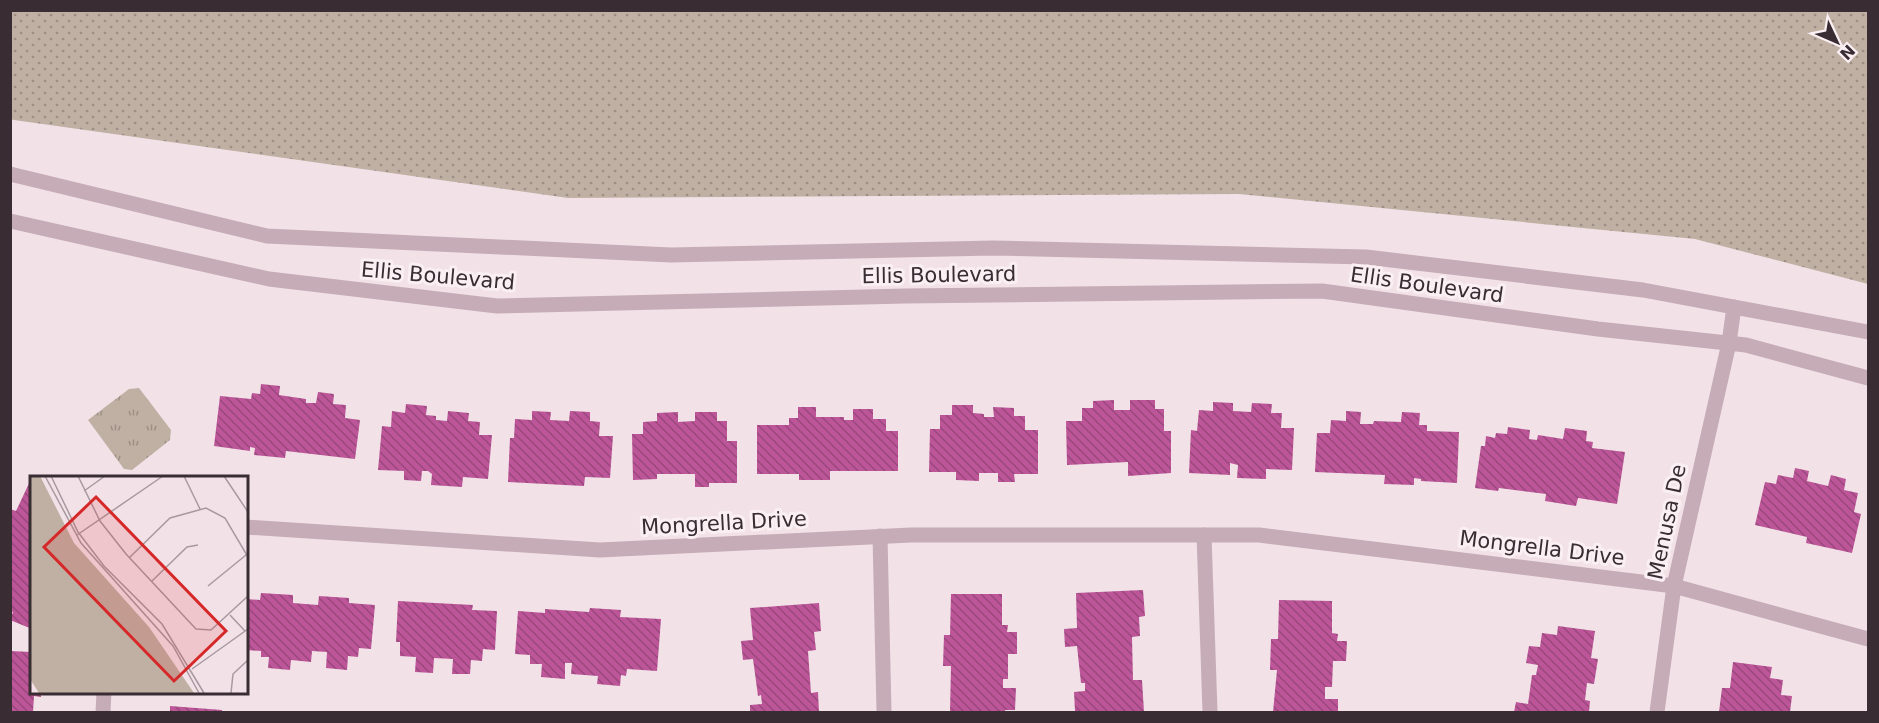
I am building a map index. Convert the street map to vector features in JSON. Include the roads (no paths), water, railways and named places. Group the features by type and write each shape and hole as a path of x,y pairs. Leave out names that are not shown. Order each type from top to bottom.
{"street":[{"name":"Ellis Boulevard","path":"10,174 267,236 671,255 993,248 1366,256 1643,290 1869,332"},
{"name":"Ellis Boulevard","path":"10,221 269,279 497,306 905,296 1322,291 1598,329 1746,345 1869,378"},
{"name":"Menusa De","path":"1657,712 1674,585 1729,343 1734,307"},
{"name":"Mongrella Drive","path":"248,527 600,550 880,536 1259,535 1674,585 1869,639"},
{"path":"1204,535 1210,712"},
{"path":"880,536 884,712"},
{"path":"103,712 104,693"}]}
